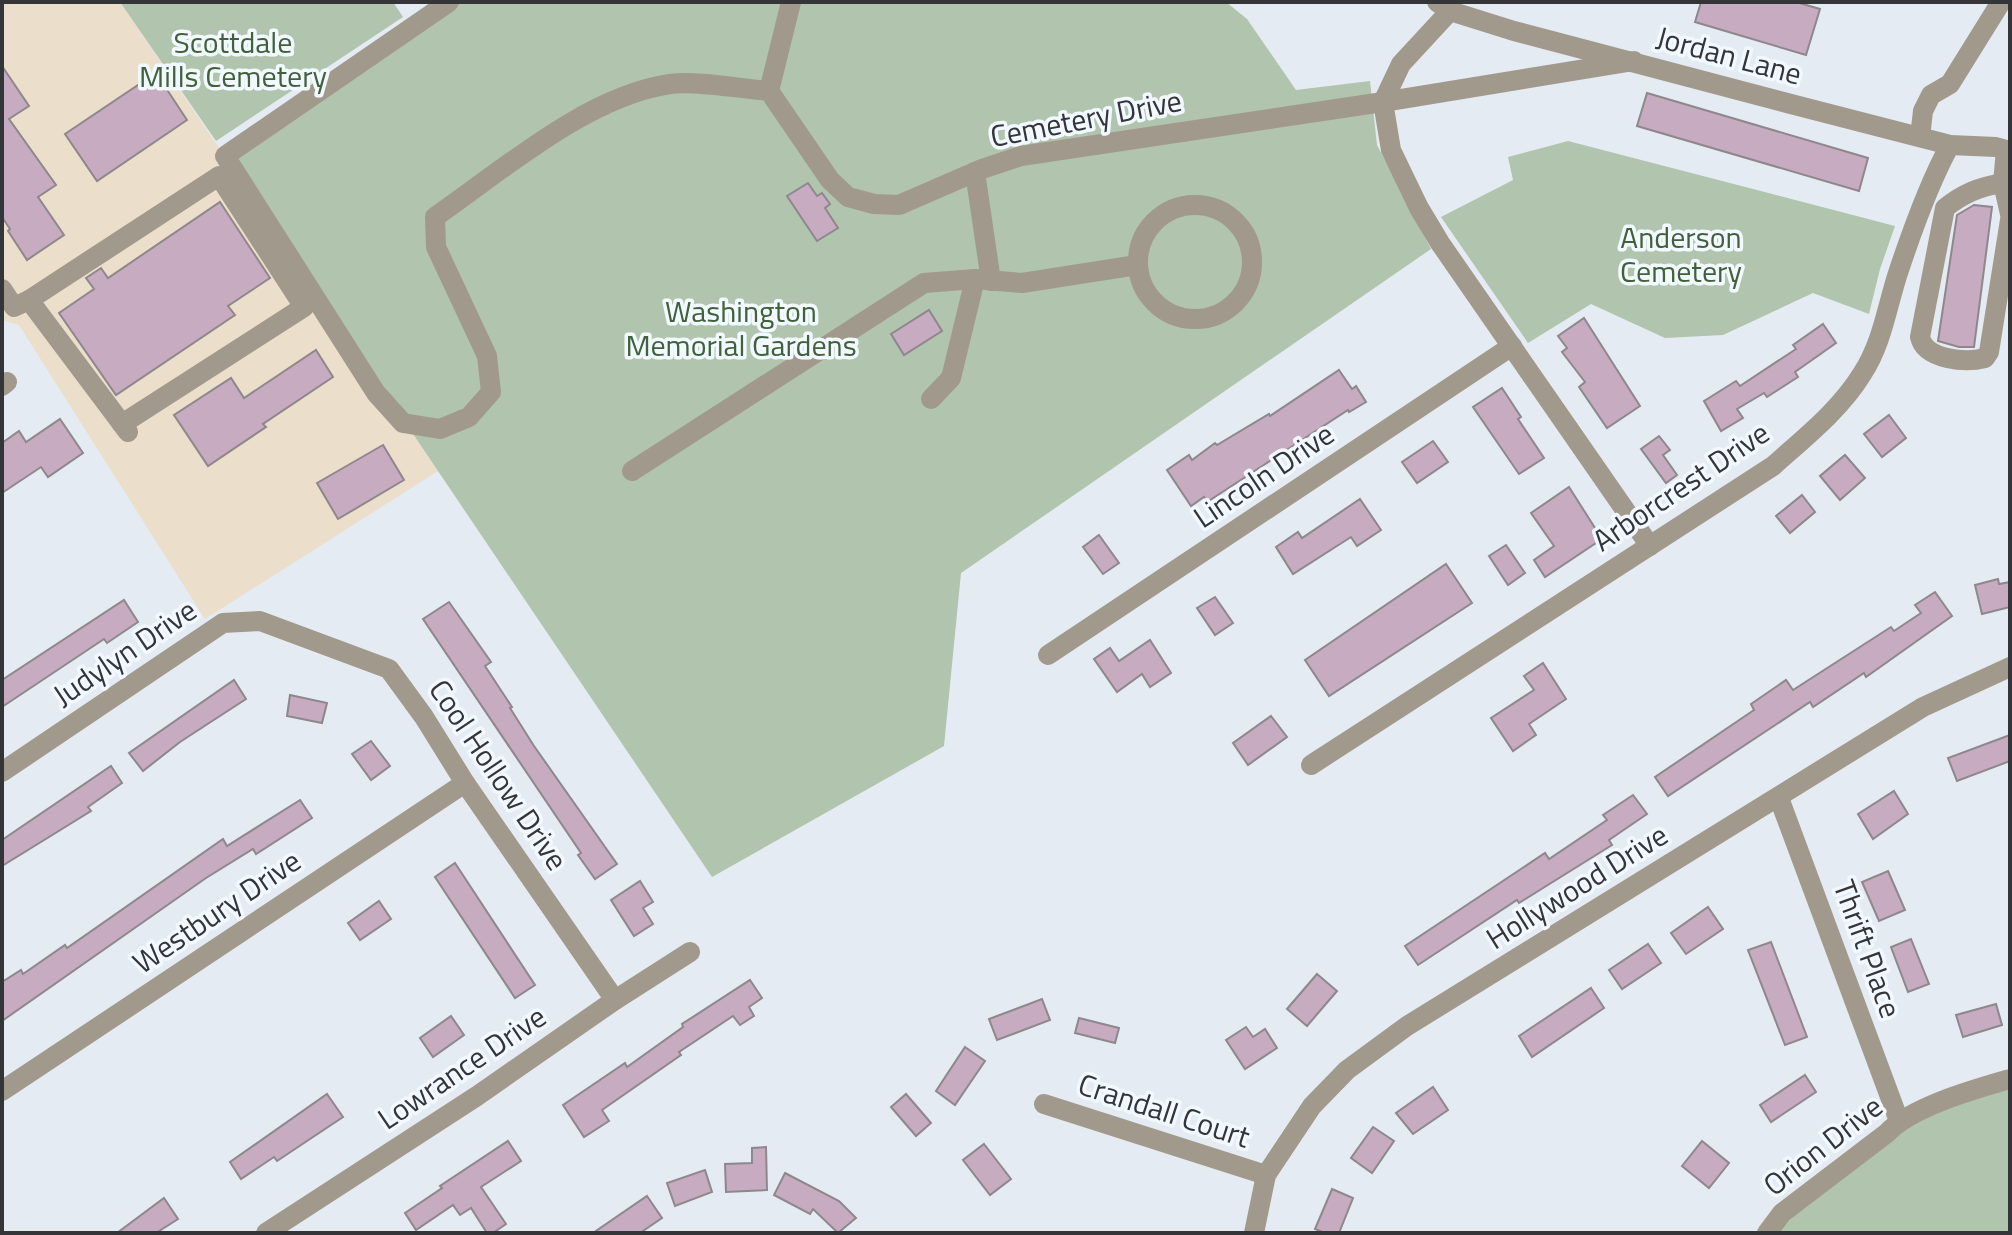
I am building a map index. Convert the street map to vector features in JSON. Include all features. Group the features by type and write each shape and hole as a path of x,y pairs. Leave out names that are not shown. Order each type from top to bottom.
{"street":[{"path":"449,2 225,156 376,393 403,423 440,429 469,417 491,392 487,356 436,247 435,217 563,128 613,99 672,83 769,91 791,2"},
{"path":"1920,137 1923,111 1931,95 1950,84 2001,2"},
{"path":"1444,6 1401,64 1383,102 1391,150 1440,243 1650,546"},
{"name":"Jordan Lane","path":"1444,6 1514,31 1950,145 2008,150"},
{"name":"Cemetery Drive","path":"769,91 830,180 848,197 874,204 899,205 1021,156 1634,61"},
{"name":"Arborcrest Drive","path":"1311,765 1773,466 1831,413 1862,374 1881,334 1903,257 1939,165 1950,145"},
{"path":"2003,183 1978,187 1945,208 1920,337 1926,350 1935,354 1973,361 1985,358 1989,352 2010,217 2003,183 2008,150"},
{"path":"931,399 951,378 983,280 975,172"},
{"path":"2,289 15,308 125,428 304,307 219,176 15,308"},
{"path":"1190,205 1208,206 1224,213 1238,225 1247,239 1251,257 1250,275 1243,292 1232,305 1216,315 1199,319 1172,314 1150,299 1141,283 1137,265 1139,248 1146,232 1158,218 1173,209 1190,205"},
{"path":"632,471 924,283 983,280 1022,283 1137,265"},
{"name":"Lincoln Drive","path":"1048,655 1512,346"},
{"name":"Judylyn Drive","path":"2,772 223,623 260,621 292,633"},
{"name":"Cool Hollow Drive","path":"292,633 389,669 615,1000"},
{"name":"Hollywood Drive","path":"1254,1233 1266,1175 1312,1106 1347,1070 1407,1026 1923,707 2010,667"},
{"name":"Westbury Drive","path":"2,1091 465,783"},
{"name":"Thrift Place","path":"1779,798 1899,1121"},
{"name":"Lowrance Drive","path":"266,1233 690,952"},
{"name":"Orion Drive","path":"1767,1233 1782,1213 1899,1121 1975,1089 2010,1079"},
{"name":"Crandall Court","path":"1044,1104 1266,1175"}],"shaded area":[{"path":"2,2 120,2 438,471 205,619 19,325 2,320"}],"green space":[{"name":"Scottdale Mills Cemetery","path":"120,2 393,2 403,17 216,141"},
{"name":"Washington Memorial Gardens","path":"437,2 1226,2 1247,19 1296,90 1370,81 1377,145 1431,249 961,573 944,746 712,877 220,148"},
{"name":"Anderson Cemetery","path":"1568,141 1895,226 1869,314 1813,293 1723,335 1665,338 1591,304 1528,343 1441,217 1513,180 1508,157"},
{"path":"2010,1085 2010,1233 1764,1233 1906,1125"}],"building":[{"path":"1701,2 1796,2 1820,9 1806,55 1695,22"},
{"path":"2,66 29,106 9,119 56,185 38,197 64,235 27,260 2,217"},
{"path":"156,73 187,120 97,181 65,134"},
{"path":"1647,93 1868,158 1859,191 1637,126"},
{"path":"808,183 817,196 822,193 830,204 825,208 838,228 817,241 787,196"},
{"path":"220,202 270,278 228,306 235,315 116,395 59,313 94,289 86,278 101,268 108,278"},
{"path":"1974,205 1992,207 1974,347 1959,347 1938,341 1957,215"},
{"path":"929,310 942,331 904,355 891,334"},
{"path":"1584,318 1640,406 1607,428 1579,387 1585,382 1562,352 1567,348 1558,336"},
{"path":"1823,324 1836,343 1795,372 1798,377 1767,397 1764,393 1737,409 1743,418 1721,431 1704,401 1736,381 1740,386 1796,349 1793,345"},
{"path":"316,350 333,377 208,466 174,415 231,378 244,398"},
{"path":"1339,370 1352,389 1356,386 1366,402 1348,410 1207,502 1204,497 1191,506 1167,470 1189,455 1192,460 1215,443 1217,445 1270,416"},
{"path":"1502,388 1544,458 1519,474 1473,407"},
{"path":"1889,415 1906,438 1882,457 1864,434"},
{"path":"60,419 83,453 48,477 41,467 2,493 2,443 19,431 26,442"},
{"path":"1659,436 1670,450 1663,455 1677,475 1666,483 1641,449"},
{"path":"1433,441 1448,462 1417,483 1402,462"},
{"path":"383,445 404,480 338,519 317,483"},
{"path":"1845,455 1865,478 1840,500 1820,476"},
{"path":"1569,487 1602,539 1545,577 1534,560 1554,546 1531,513"},
{"path":"1802,495 1815,512 1790,533 1776,516"},
{"path":"1360,499 1381,530 1357,546 1351,537 1293,574 1276,547 1298,532 1302,538"},
{"path":"1099,535 1119,563 1103,574 1083,547"},
{"path":"1506,545 1525,573 1508,585 1489,556"},
{"path":"1446,564 1472,603 1329,696 1305,660"},
{"path":"1998,579 1999,584 2010,582 2010,607 1982,614 1975,585"},
{"path":"1935,592 1952,616 1866,677 1864,673 1813,707 1810,702 1668,796 1655,777 1754,710 1751,704 1786,680 1793,690 1891,627 1894,631 1921,613 1915,605"},
{"path":"1215,597 1233,623 1215,635 1197,608"},
{"path":"124,600 138,622 107,643 104,639 2,707 2,680"},
{"path":"449,602 491,662 485,666 534,746 617,864 595,879 578,855 581,853 423,619"},
{"path":"1150,640 1171,673 1150,687 1142,674 1117,692 1094,659 1110,648 1119,661"},
{"path":"1543,663 1566,699 1529,724 1536,735 1513,751 1491,718 1534,690 1524,676"},
{"path":"234,680 246,699 180,742 143,771 129,753"},
{"path":"290,695 327,703 322,723 287,716"},
{"path":"1271,716 1287,737 1248,765 1233,743"},
{"path":"2010,735 2010,761 1957,781 1948,758"},
{"path":"371,741 390,766 371,780 352,754"},
{"path":"111,766 122,783 88,807 91,811 2,866 2,840"},
{"path":"1894,791 1908,814 1873,839 1858,814"},
{"path":"1633,795 1647,814 1609,840 1612,845 1519,903 1517,900 1418,965 1405,946 1545,853 1549,859 1607,820 1603,815"},
{"path":"300,800 312,818 256,854 253,849 206,878 2,1021 2,982 21,970 23,974 65,945 67,948 223,839 227,846"},
{"path":"455,863 535,985 515,998 435,877"},
{"path":"1888,871 1905,910 1879,921 1862,882"},
{"path":"640,881 653,902 643,908 653,924 634,936 611,900"},
{"path":"379,901 391,919 360,940 348,923"},
{"path":"1708,907 1723,929 1686,954 1671,933"},
{"path":"1911,939 1929,984 1908,992 1891,947"},
{"path":"1771,942 1807,1037 1785,1045 1748,950"},
{"path":"1648,944 1661,963 1622,989 1609,970"},
{"path":"1317,974 1337,991 1307,1026 1287,1009"},
{"path":"750,980 762,998 749,1007 754,1016 740,1025 733,1016 679,1052 681,1055 602,1110 609,1121 584,1137 563,1105 625,1063 627,1067 683,1027 682,1024"},
{"path":"1591,988 1604,1008 1532,1057 1519,1036"},
{"path":"1042,999 1050,1020 997,1040 989,1019"},
{"path":"1996,1004 2002,1025 1963,1037 1956,1015"},
{"path":"451,1016 464,1035 433,1057 420,1038"},
{"path":"1079,1018 1119,1028 1115,1043 1075,1033"},
{"path":"1246,1027 1253,1037 1265,1029 1277,1048 1245,1069 1226,1040"},
{"path":"965,1047 985,1061 955,1105 936,1091"},
{"path":"1805,1075 1816,1092 1771,1122 1760,1105"},
{"path":"1433,1087 1448,1110 1413,1134 1396,1113"},
{"path":"327,1094 343,1117 277,1161 274,1157 241,1179 230,1162"},
{"path":"906,1094 931,1123 916,1136 891,1107"},
{"path":"1373,1127 1394,1141 1372,1173 1351,1158"},
{"path":"508,1141 521,1161 481,1187 506,1224 493,1233 487,1233 471,1208 460,1215 453,1205 416,1230 405,1213"},
{"path":"1702,1141 1729,1163 1709,1188 1682,1166"},
{"path":"984,1144 1011,1179 990,1195 963,1160"},
{"path":"766,1147 767,1190 726,1192 725,1164 752,1163 752,1148"},
{"path":"705,1170 712,1192 675,1206 667,1183"},
{"path":"785,1173 839,1201 856,1218 838,1233 813,1209 810,1214 774,1195"},
{"path":"1332,1189 1353,1198 1339,1233 1325,1233 1315,1229"},
{"path":"647,1196 662,1218 640,1233 593,1233"},
{"path":"164,1198 178,1219 156,1233 117,1233"}]}
